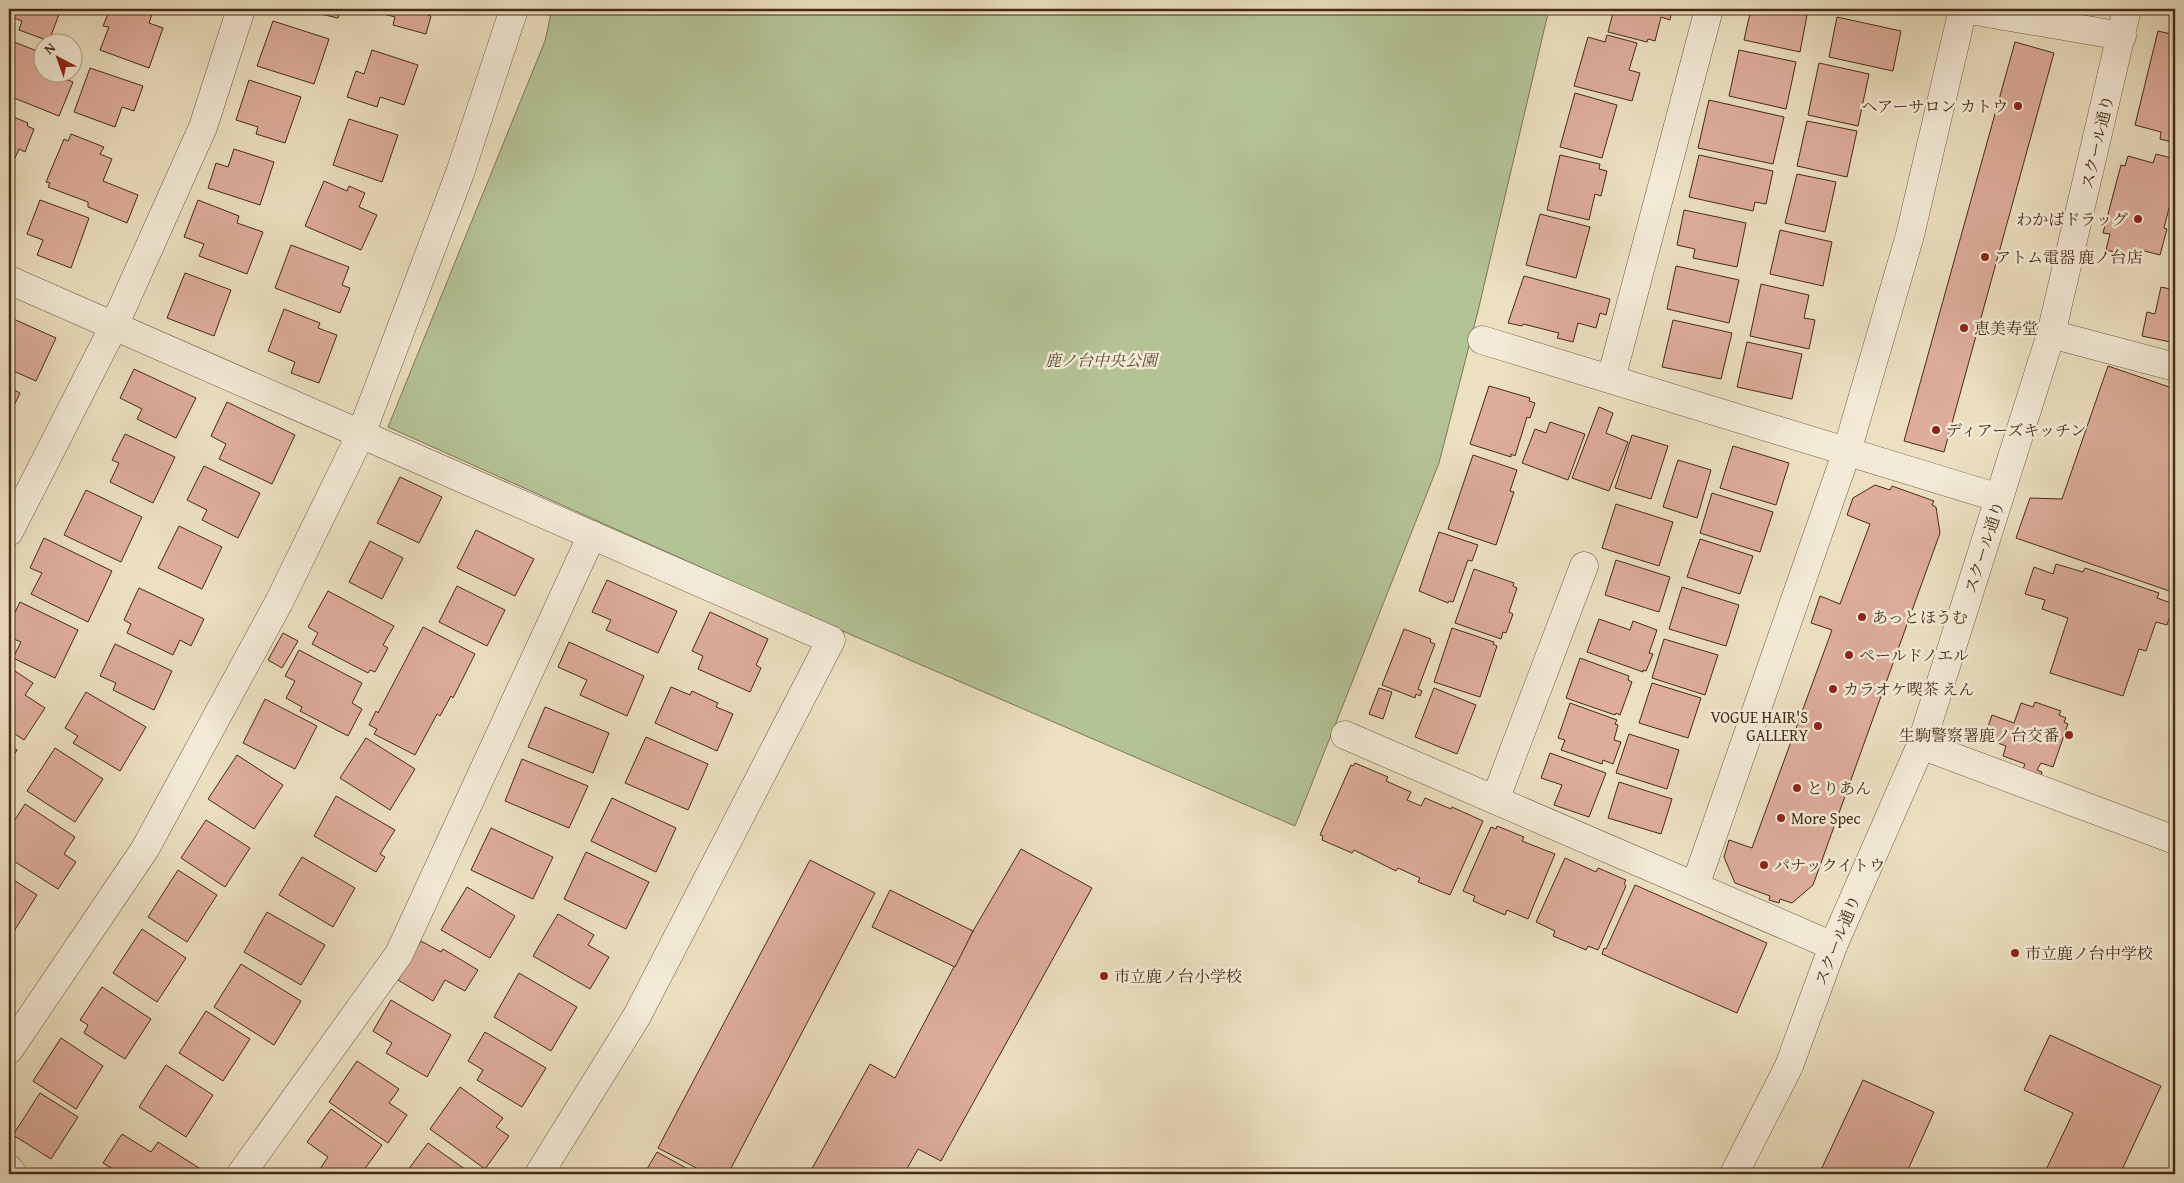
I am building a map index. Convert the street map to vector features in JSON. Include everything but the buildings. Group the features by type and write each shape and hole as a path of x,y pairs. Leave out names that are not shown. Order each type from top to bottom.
{"street":[{"path":"9,532 114,326 203,126 241,9"},
{"path":"9,1050 144,849 280,602 361,434 460,173 514,9"},
{"path":"1611,379 1709,9"},
{"path":"1695,886 1847,450 1910,235 1964,9 2122,36"},
{"name":"スクール通り","path":"1734,1174 1789,1066 1833,946 1921,745 2052,334 2127,9"},
{"path":"9,280 831,640 637,1016 539,1174"},
{"path":"2052,334 2175,367"},
{"path":"1482,340 2000,498"},
{"path":"240,1174 399,954 592,535"},
{"path":"1495,800 1584,566"},
{"path":"1345,735 1833,946"},
{"path":"1921,745 2175,840"},
{"path":"9,1169 13,1174"}],"green space":[{"name":"鹿ノ台中央公園","path":"552,9 1549,9 1478,311 1439,463 1295,826 854,636 388,427 545,41"}],"place":[{"name":"ヘアーサロン カトウ","path":"2018,106"},
{"name":"わかばドラッグ","path":"2138,219"},
{"name":"アトム電器 鹿ノ台店","path":"1985,257"},
{"name":"恵美寿堂","path":"1964,328"},
{"name":"ディアーズキッチン","path":"1936,430"},
{"name":"あっとほうむ","path":"1862,617"},
{"name":"ペールドノエル","path":"1849,655"},
{"name":"カラオケ喫茶 えん","path":"1833,689"},
{"name":"VOGUE HAIR'S GALLERY","path":"1818,726"},
{"name":"生駒警察署鹿ノ台交番","path":"2069,735"},
{"name":"とりあん","path":"1797,788"},
{"name":"More Spec","path":"1781,818"},
{"name":"パナックイトウ","path":"1764,865"},
{"name":"市立鹿ノ台中学校","path":"2015,953"},
{"name":"市立鹿ノ台小学校","path":"1104,976"}]}
